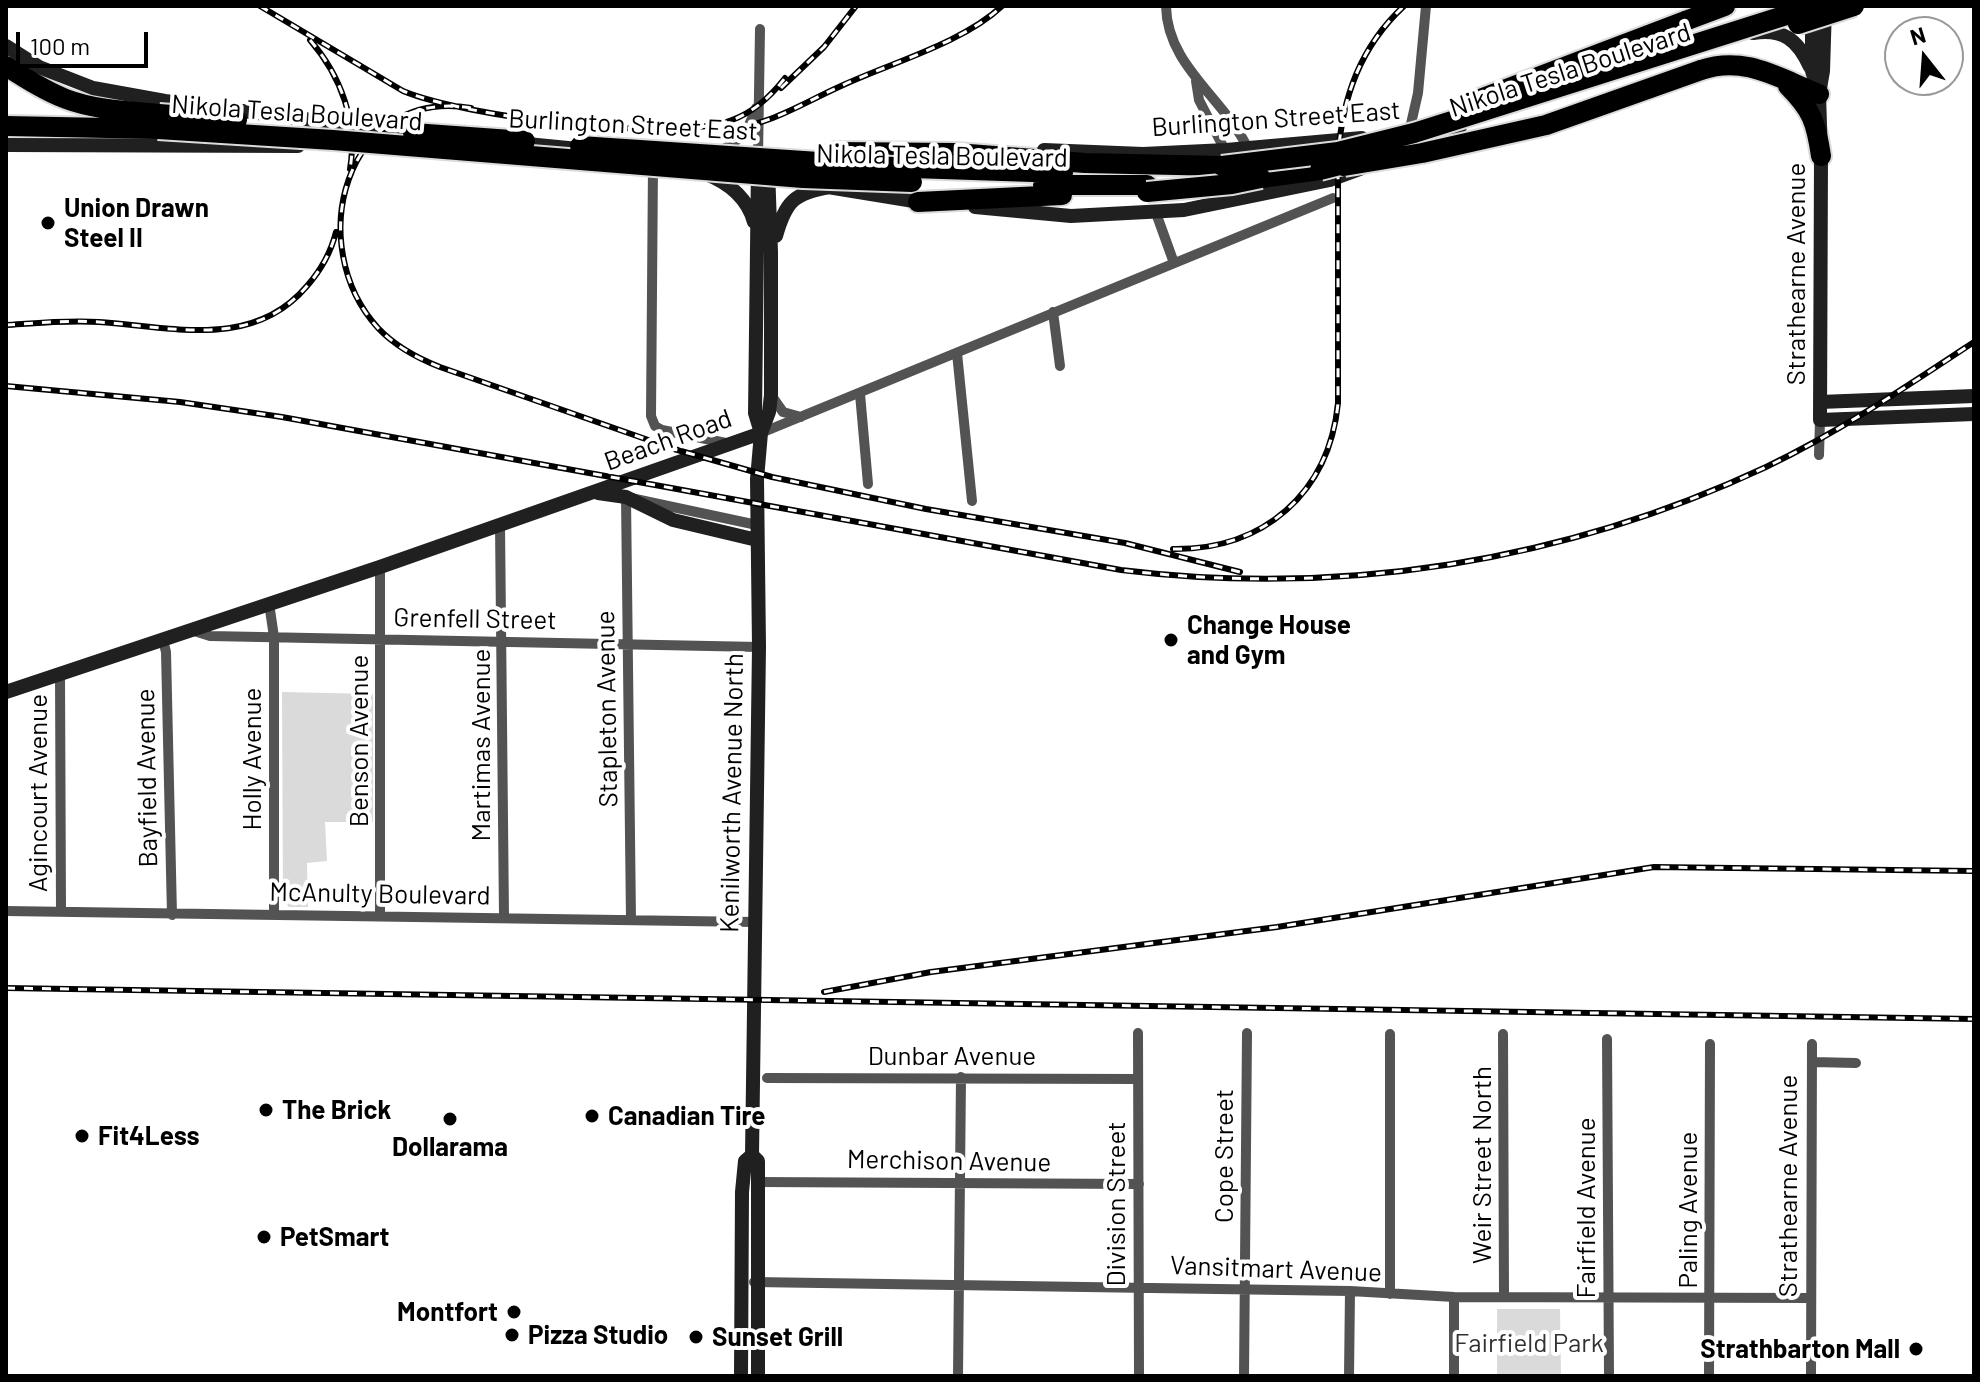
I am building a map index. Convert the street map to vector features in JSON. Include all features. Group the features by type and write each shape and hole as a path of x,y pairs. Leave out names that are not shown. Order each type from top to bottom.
{"highway":[{"path":"1301,156 1382,137 1725,6"},
{"name":"Nikola Tesla Boulevard","path":"6,126 158,122 912,175 1037,173 1232,184 1320,170 1421,145 1854,6"},
{"name":"Nikola Tesla Boulevard","path":"1147,179 1224,158 1301,156 1365,147 1821,8"},
{"path":"1320,170 1422,153 1546,125 1701,70 1739,64 1758,68 1819,94"},
{"name":"Nikola Tesla Boulevard","path":"6,66 68,100 158,122"},
{"path":"1782,80 1808,106 1815,120 1821,156"},
{"path":"834,152 956,153 1147,179"},
{"path":"918,202 1147,179"}],"main road":[{"name":"Burlington Street East","path":"1684,51 1716,35 1797,6"},
{"name":"Burlington Street East","path":"6,46 39,67 68,80 151,99 354,127 637,155 918,202 1071,216 1156,213 1242,199 1338,178 1460,127 1684,51 1753,33 1821,8"},
{"name":"Strathearne Avenue","path":"1819,94 1812,71 1821,8"},
{"name":"Strathearne Avenue","path":"1820,420 1821,8"},
{"path":"1753,33 1777,31 1791,37 1804,53 1812,71"},
{"name":"Burlington Street East","path":"6,145 275,147 354,143 653,165 695,163 761,153 967,147 1224,158 1248,148 1460,127"},
{"name":"Kenilworth Avenue North","path":"758,1376 758,1161 752,1155 759,647 757,533 761,433 771,395 771,252 761,153"},
{"path":"695,163 739,194 752,216 756,238"},
{"name":"Kenilworth Avenue North","path":"761,433 755,413 756,238 764,177"},
{"path":"771,252 788,203 805,192 830,187"},
{"path":"1820,402 1974,396"},
{"path":"1820,420 1974,414"},
{"name":"Beach Road","path":"6,692 380,567 761,433"},
{"path":"593,492 626,497 673,520 757,533"},
{"name":"Kenilworth Avenue North","path":"741,1376 742,1192 745,1161 752,1155"}],"street":[{"path":"1166,6 1172,41 1195,79 1210,94 1248,148 1250,174 1242,199"},
{"path":"1405,150 1418,93 1426,6"},
{"name":"Kenilworth Avenue North","path":"760,29 761,153"},
{"path":"1195,79 1199,100 1224,158 1236,174 1242,199"},
{"path":"695,163 738,140 748,128 759,98"},
{"path":"653,165 651,416 655,426 662,430 728,444"},
{"name":"Beach Road","path":"761,433 1333,198"},
{"path":"1156,213 1174,263"},
{"path":"1053,312 1060,366"},
{"path":"957,353 972,501"},
{"path":"860,394 868,484"},
{"path":"771,395 783,412 803,417"},
{"name":"Strathearne Avenue","path":"1819,455 1820,420"},
{"name":"Stapleton Avenue","path":"626,497 631,920"},
{"name":"Martimas Avenue","path":"500,525 504,917"},
{"name":"Benson Avenue","path":"380,567 380,916"},
{"name":"Holly Avenue","path":"269,603 274,637 274,915"},
{"name":"Grenfell Street","path":"191,630 210,636 759,647"},
{"name":"Bayfield Avenue","path":"163,640 166,652 172,915"},
{"name":"Agincourt Avenue","path":"60,674 61,912"},
{"name":"McAnulty Boulevard","path":"6,911 754,922"},
{"name":"Division Street","path":"1138,1033 1139,1376"},
{"name":"Cope Street","path":"1244,1376 1247,1033"},
{"path":"1390,1034 1390,1294"},
{"name":"Weir Street North","path":"1503,1034 1504,1296"},
{"name":"Fairfield Avenue","path":"1607,1039 1609,1376"},
{"name":"Paling Avenue","path":"1709,1376 1710,1044"},
{"name":"Strathearne Avenue","path":"1811,1376 1812,1044"},
{"path":"1813,1062 1856,1063"},
{"path":"958,1376 961,1077"},
{"name":"Dunbar Avenue","path":"767,1078 1137,1079"},
{"name":"Merchison Avenue","path":"758,1182 1139,1184"},
{"name":"Vansitmart Avenue","path":"740,1281 959,1287 1245,1288 1454,1297 1811,1298"},
{"path":"1349,1376 1350,1291"},
{"name":"Weir Street North","path":"1454,1297 1454,1376"}],"green space":[{"path":"282,692 373,694 373,822 325,822 327,861 307,863 308,907 289,907 283,901"},
{"name":"Fairfield Park","path":"1497,1309 1560,1309 1561,1376 1497,1376"}],"railway":[{"path":"260,6 403,91 433,101 519,118 618,128 703,126 748,113 785,78"},
{"path":"781,88 824,47 856,6"},
{"path":"726,130 772,118 860,77 947,42 1002,6"},
{"path":"1173,549 1206,547 1263,527 1286,510 1306,489 1321,464 1332,435 1338,403 1340,135 1349,94 1365,56 1404,6"},
{"path":"310,40 330,69 345,100 351,134 350,169"},
{"path":"471,108 427,108 392,122 366,147 349,179 341,217 343,256 355,294 378,328 407,351 440,367 674,449 772,477 926,509 1125,543 1240,572"},
{"path":"6,325 76,321 183,330 237,327 262,319 286,306 307,286 325,260 336,232"},
{"path":"6,386 180,402 282,417 1121,570 1204,577 1287,579 1369,574 1451,564 1531,548 1611,527 1689,500 1766,467 1872,408 1974,342"},
{"path":"824,992 931,972 1277,927 1654,867 1974,871"},
{"path":"6,988 1974,1019"}],"place":[{"name":"Union Drawn Steel II","path":"48,223"},
{"name":"Change House and Gym","path":"1171,640"},
{"name":"The Brick","path":"266,1110"},
{"name":"Canadian Tire","path":"592,1116"},
{"name":"Dollarama","path":"450,1119"},
{"name":"Fit4Less","path":"82,1136"},
{"name":"PetSmart","path":"264,1237"},
{"name":"Montfort","path":"514,1312"},
{"name":"Pizza Studio","path":"512,1335"},
{"name":"Sunset Grill","path":"696,1337"},
{"name":"Strathbarton Mall","path":"1916,1349"}]}
